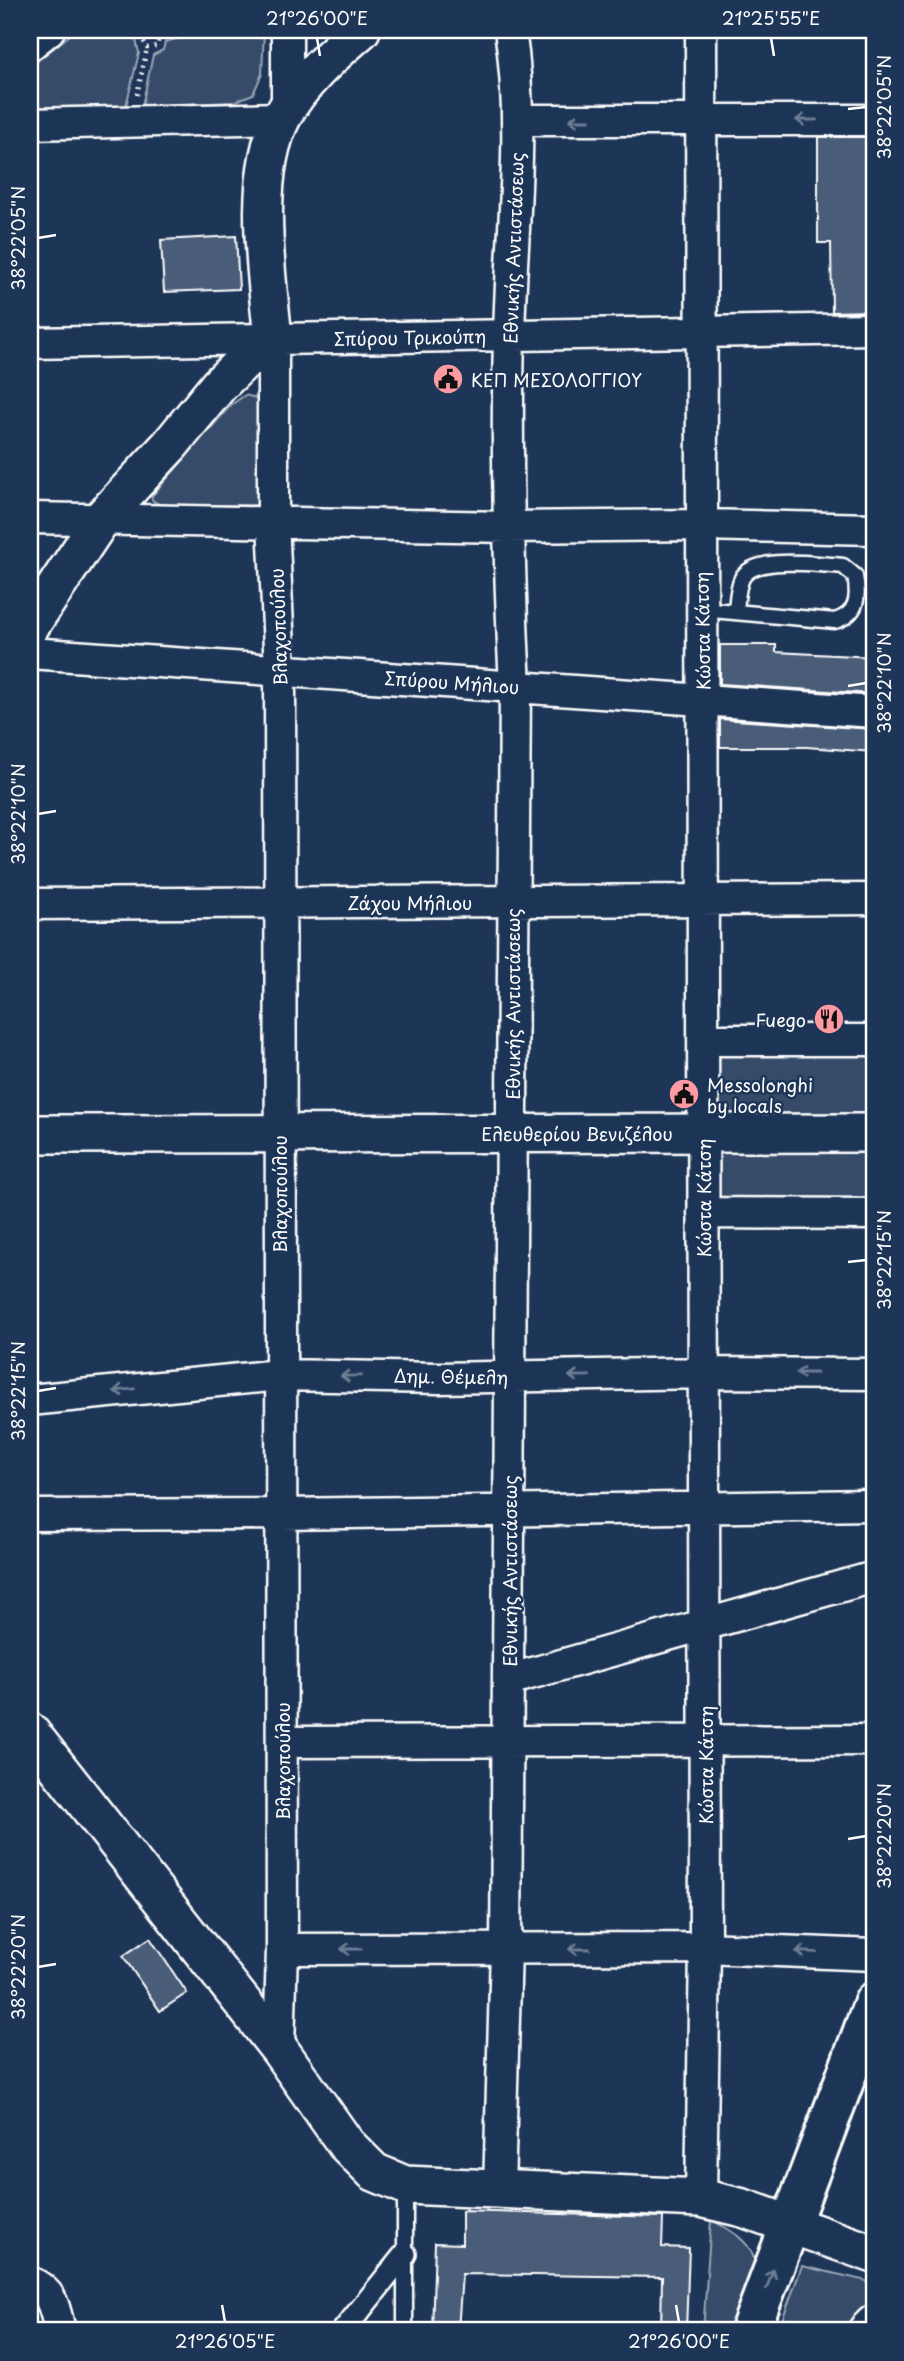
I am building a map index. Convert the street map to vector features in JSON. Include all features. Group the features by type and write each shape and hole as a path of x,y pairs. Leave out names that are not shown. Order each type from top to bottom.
{"main road":[{"path":"750,2331 874,2003"}],"street":[{"path":"284,113 286,30"},
{"name":"Εθνικής Αντιστάσεως","path":"499,2189 506,1949 515,687 507,527 509,335 519,120 510,30"},
{"name":"Κώστα Κάτση","path":"701,30 705,1948 701,2197"},
{"path":"30,626 102,518 170,444 219,385 252,353 272,340 265,193 270,148 284,113 350,33"},
{"path":"30,124 131,124 284,113"},
{"path":"519,120 874,120"},
{"name":"Σπύρου Τρικούπη","path":"30,343 874,329"},
{"name":"Βλαχοπούλου","path":"272,340 273,521 281,670 279,1375 282,1949 279,2049"},
{"path":"30,518 507,527 702,525 874,529"},
{"name":"Σπύρου Μήλιου","path":"30,653 874,712"},
{"name":"Ζάχου Μήλιου","path":"30,904 874,899"},
{"path":"703,1040 874,1040"},
{"name":"Ελευθερίου Βενιζέλου","path":"30,1134 874,1133"},
{"path":"703,1213 874,1214"},
{"name":"Δημ. Θέμελη","path":"30,1399 279,1375 510,1377 704,1373 874,1374"},
{"path":"30,1515 874,1505"},
{"path":"508,1680 874,1577"},
{"path":"30,1732 279,2049 346,2144 374,2172 405,2185 701,2197 743,2208 790,2227 874,2254"},
{"path":"282,1742 874,1740"},
{"path":"282,1949 705,1948 874,1955"},
{"path":"343,2331 405,2254"},
{"path":"30,2282 50,2296 60,2331"},
{"path":"867,2331 874,2324"}],"lane":[{"path":"701,609 835,621 853,612 857,603 855,576 843,566 756,566 742,578 736,611"},
{"path":"405,2185 405,2331"}],"path":[{"path":"131,124 147,48 142,41 145,30"},
{"path":"155,30 160,35"},
{"path":"160,35 178,30"},
{"path":"147,48 157,46 160,35"}],"shaded area":[{"path":"76,30 134,31 139,53 126,106 30,109 30,67"},
{"path":"210,30 264,30 262,74 253,94 234,102 142,106 153,55 163,50 165,42"},
{"path":"245,395 256,398 260,405 262,505 163,506 153,501 151,497 231,405"},
{"path":"874,1051 874,1113 714,1115 713,1052"},
{"path":"874,1144 874,1199 713,1201 713,1145"},
{"path":"711,2220 732,2232 745,2243 753,2255 753,2281 732,2331 703,2331"},
{"path":"802,2266 867,2281 871,2300 842,2331 778,2331"}],"building":[{"path":"818,137 874,137 874,311 832,312 831,243 818,243"},
{"path":"236,236 239,289 164,292 161,240"},
{"path":"720,645 776,645 776,652 874,657 874,694 720,684"},
{"path":"720,719 874,729 874,752 806,747 720,747"},
{"path":"150,1938 187,1993 160,2011 123,1956"},
{"path":"462,2211 663,2217 662,2247 689,2248 686,2331 661,2331 662,2277 462,2274 458,2331 432,2331 435,2243 462,2244"}],"place":[{"name":"ΚΕΠ ΜΕΣΟΛΟΓΓΙΟΥ","path":"448,379"},
{"name":"Fuego","path":"829,1019"},
{"name":"Messolonghi by locals","path":"684,1094"}]}
